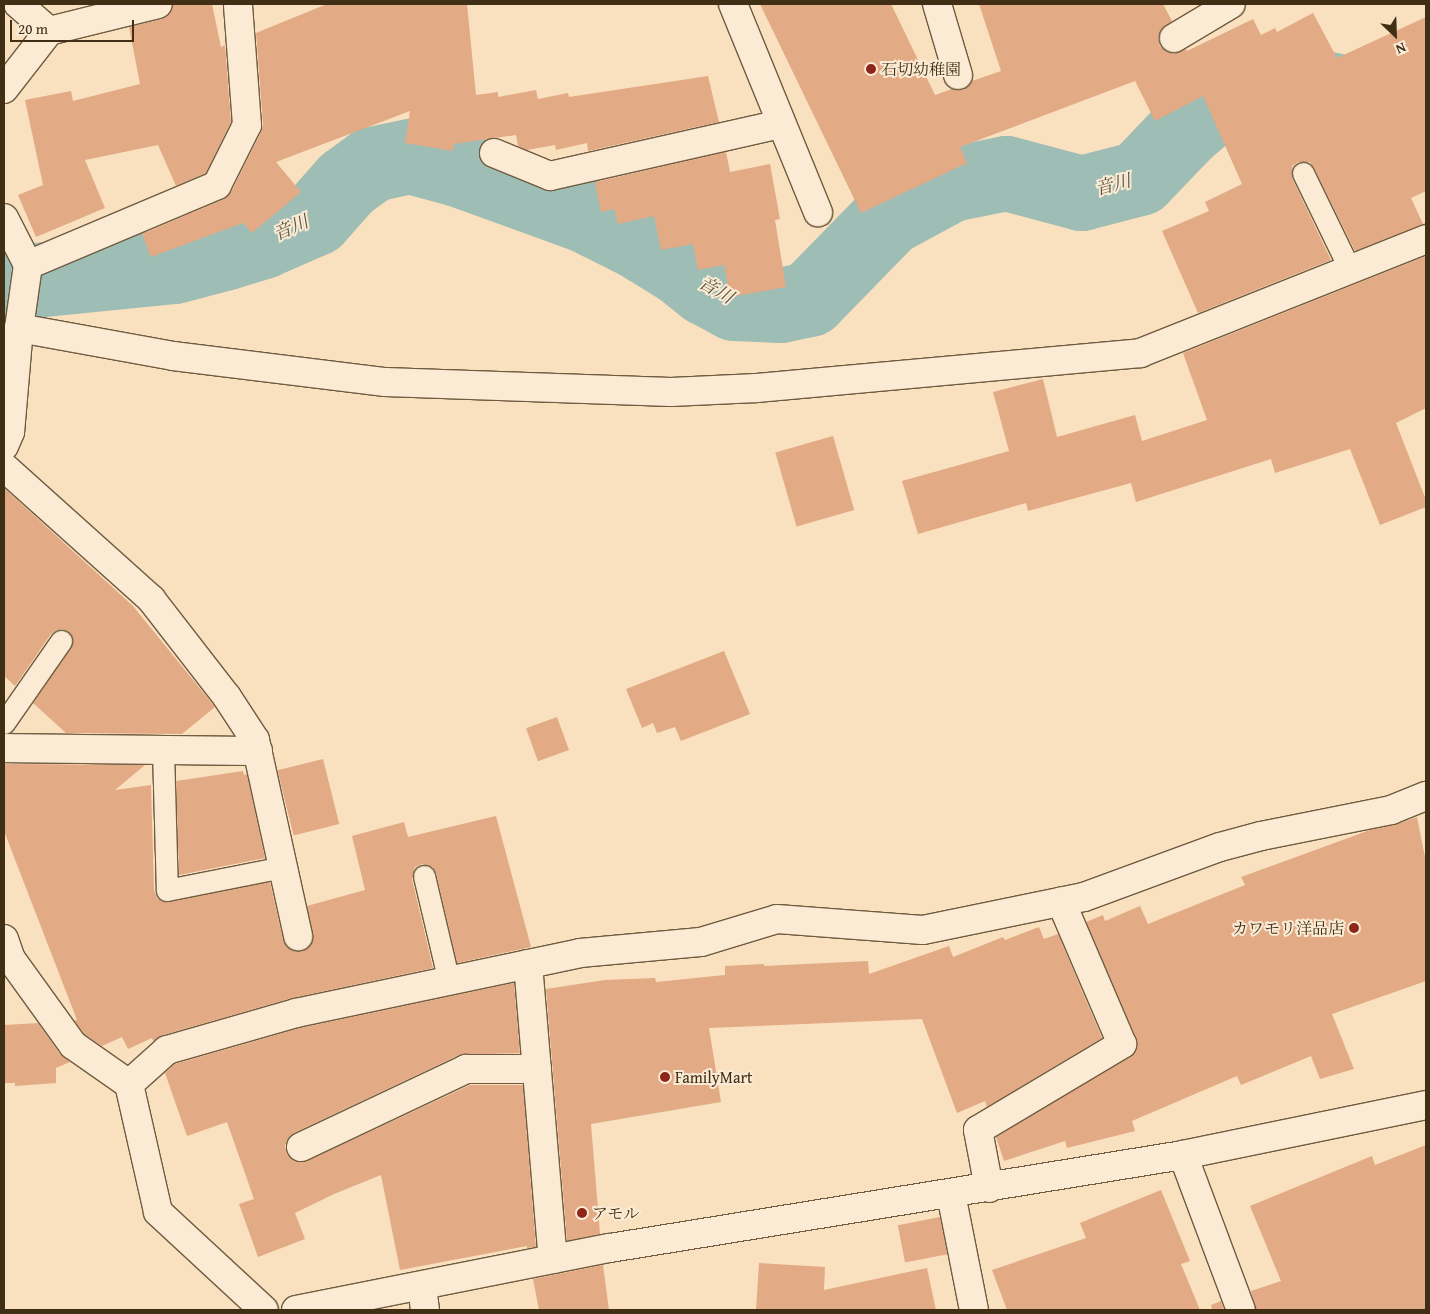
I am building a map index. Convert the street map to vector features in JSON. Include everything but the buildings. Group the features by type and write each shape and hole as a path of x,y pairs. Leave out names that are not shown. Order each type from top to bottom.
{"street":[{"path":"18,4 48,31"},
{"path":"4,89 48,31 158,4"},
{"path":"27,268 217,185 247,125 238,4"},
{"path":"733,4 818,212"},
{"path":"937,4 958,75"},
{"path":"1174,38 1220,7"},
{"path":"494,153 550,176 781,124"},
{"path":"4,218 27,268 10,432 4,446"},
{"path":"20,322 173,356 386,382 670,392 777,386 1140,353 1426,239"},
{"path":"4,467 151,599 228,697 255,740 298,936"},
{"path":"4,748 258,751"},
{"path":"129,1084 167,1050 296,1013 580,953 701,942 777,919 923,930 1084,897 1220,848 1261,836 1391,810 1426,796"},
{"path":"989,1188 978,1130 1122,1044 1061,902"},
{"path":"4,939 11,960 73,1045 129,1084 158,1212 264,1310"},
{"path":"528,964 553,1259"},
{"path":"301,1147 466,1069 537,1069"},
{"path":"296,1310 423,1298 553,1259 610,1248 1183,1155 1426,1104"},
{"path":"1183,1155 1240,1310"},
{"path":"951,1194 974,1310"}],"lane":[{"path":"1303,173 1350,270"},
{"path":"4,723 61,641"},
{"path":"163,750 167,890 283,867"},
{"path":"424,876 449,982"}],"waterway":[{"name":"音川","path":"4,283 174,266 227,252 262,241 315,218 346,183 372,164 410,156 458,169 585,215 637,241 681,268 706,288 734,303 780,305 809,299 888,218 951,184 1006,173 1081,193 1139,178 1183,132 1235,87 1296,82 1351,94 1378,103 1426,112"}],"place":[{"name":"石切幼稚園","path":"871,69"},
{"name":"カワモリ洋品店","path":"1354,928"},
{"name":"FamilyMart","path":"665,1077"},
{"name":"アモル","path":"582,1213"}]}
